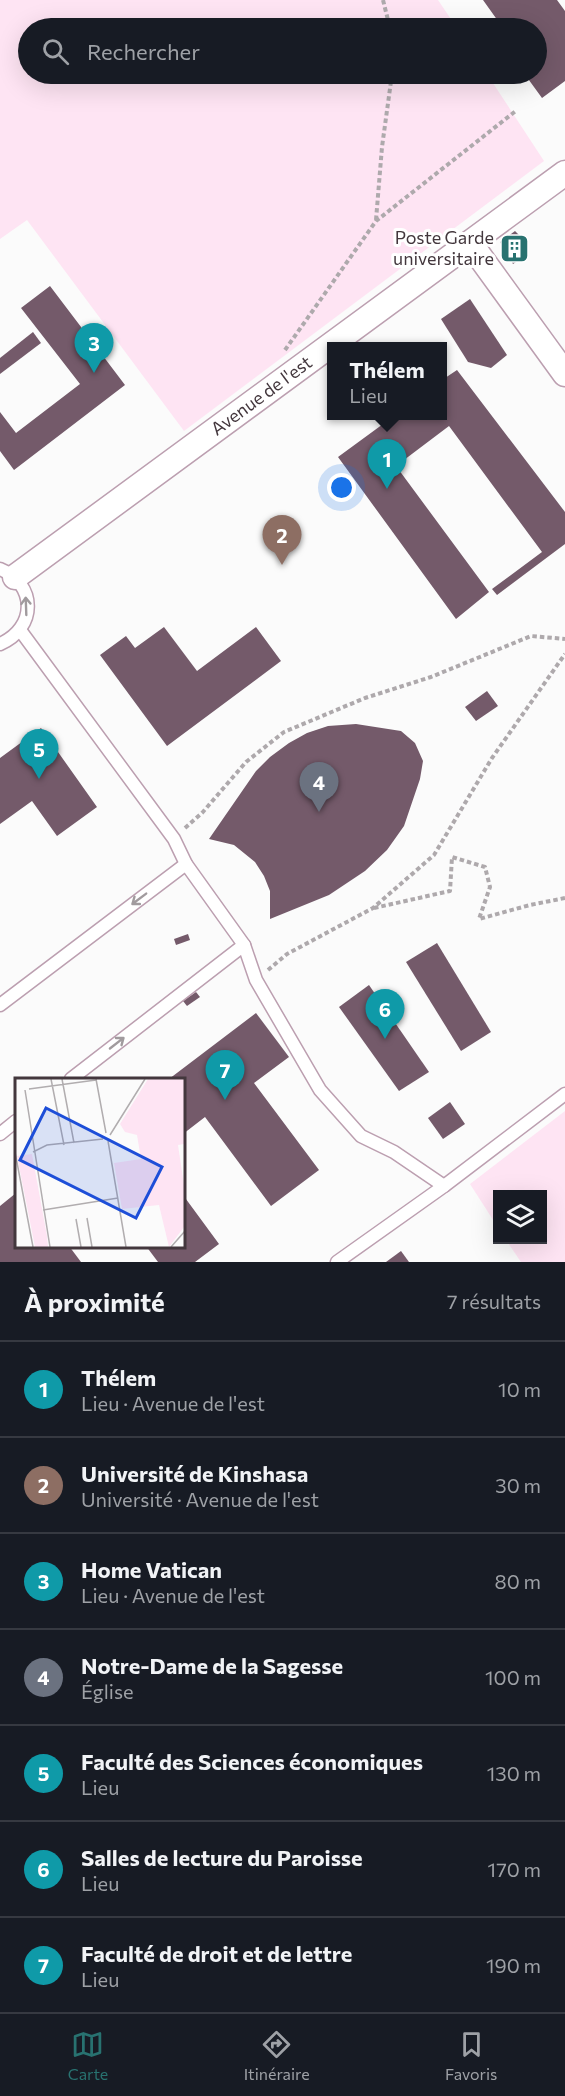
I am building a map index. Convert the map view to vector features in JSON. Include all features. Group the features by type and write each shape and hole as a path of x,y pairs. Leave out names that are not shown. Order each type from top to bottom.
{"street":[{"name":"Avenue de l'est","path":"331,342 565,173"},
{"path":"470,243 565,374"},
{"name":"Avenue de l'est","path":"8,573 327,345"}],"lane":[{"path":"0,644 20,630 27,616 28,602 24,588 8,573"},
{"path":"20,630 174,839 186,864 244,945 256,980 320,1090 362,1136 394,1152 444,1186"},
{"path":"0,1005 186,864"},
{"path":"71,1078 244,945"},
{"path":"337,1262 444,1186 565,1094"},
{"path":"0,1134 15,1122"}],"path":[{"path":"383,0 388,18"},
{"path":"376,221 382,147 391,84"},
{"path":"279,358 376,221 518,110"},
{"path":"174,839 202,813 246,762 284,732 365,698 462,665 531,636 565,639"},
{"path":"256,980 288,954 374,908 434,855 492,758 565,654"},
{"path":"374,908 450,891 452,856 485,867 490,887 479,919 565,900"}],"shaded area":[{"path":"0,0 438,0 450,18 18,18 18,84 494,84 544,161 184,431 27,220 0,239"},
{"path":"565,1111 565,1262 521,1262 509,1244 547,1244 547,1190 493,1190 493,1220 470,1184"}],"building":[{"path":"483,0 557,0 565,11 565,81 542,98 532,84 547,84 547,18 496,18"},
{"name":"Poste Garde universitaire","path":"515,231 525,241 528,254 513,264 500,242"},
{"path":"50,286 125,385 14,470 0,451 0,412 16,433 80,384 21,308"},
{"path":"470,299 507,355 491,368 468,362 441,319"},
{"path":"33,332 41,343 0,374 0,358"},
{"path":"457,370 565,512 565,544 497,595 492,589 542,552 449,426 396,466 489,592 456,619 338,457 389,420 447,420 447,377"},
{"path":"164,627 197,671 256,627 281,661 167,746 100,655 126,636 135,648"},
{"path":"487,691 498,706 476,721 465,707"},
{"path":"356,724 401,731 415,743 423,761 420,779 404,826 387,850 365,871 329,895 270,919 270,891 255,862 234,845 209,839 256,771 270,757 307,733 328,726"},
{"path":"41,728 97,807 57,836 32,801 0,824 0,758"},
{"path":"188,934 190,940 176,945 174,939"},
{"path":"437,943 491,1032 461,1051 406,962"},
{"path":"369,985 429,1072 399,1091 339,1007"},
{"path":"196,992 200,997 187,1006 183,1001"},
{"path":"256,1013 289,1057 254,1083 319,1170 271,1206 205,1117 184,1133 184,1078 170,1078"},
{"path":"450,1102 465,1124 443,1139 428,1118"},
{"path":"15,1194 15,1247 70,1247 81,1262 0,1262 0,1206"},
{"path":"184,1196 219,1244 195,1262 158,1262 147,1247 184,1247"},
{"path":"401,1251 409,1262 386,1262"}],"place":[{"name":"Poste Garde universitaire","path":"515,248"},
{"name":"Home Vatican","path":"94,373"},
{"name":"Thélem","path":"387,489"},
{"name":"Université de Kinshasa","path":"282,565"},
{"name":"Faculté des Sciences économiques","path":"39,779"},
{"name":"Notre-Dame de la Sagesse","path":"319,812"},
{"name":"Salles de lecture du Paroisse","path":"385,1039"},
{"name":"Faculté de droit et de lettre","path":"225,1100"}]}
